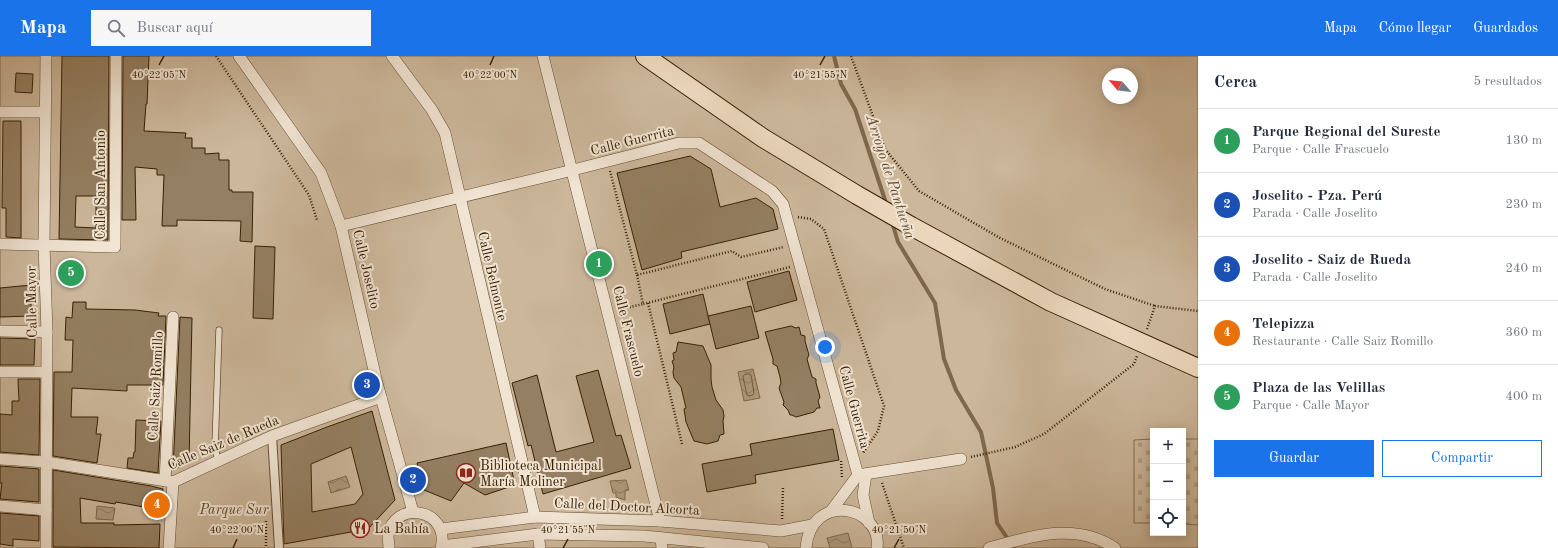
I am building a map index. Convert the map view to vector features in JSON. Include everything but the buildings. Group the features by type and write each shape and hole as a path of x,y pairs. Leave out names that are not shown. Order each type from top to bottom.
{"main road":[{"path":"645,56 763,138 911,226 1052,302 1198,368"}],"street":[{"name":"Calle Mayor","path":"46,56 44,112 44,244 47,332 46,548"},
{"name":"Calle San Antonio","path":"0,244 115,247 116,56"},
{"name":"Calle Joselito","path":"239,56 321,173 341,226 381,398 413,512"},
{"name":"Calle Belmonte","path":"392,56 432,110 445,133 535,516"},
{"name":"Calle Frascuelo","path":"543,56 609,313 660,521"},
{"path":"0,112 44,112"},
{"name":"Calle Guerrita","path":"341,226 679,143 699,143 772,191 783,204 862,474 863,495 869,523 875,533 877,548"},
{"name":"Calle Saiz Romillo","path":"169,548 173,317"},
{"path":"0,331 47,332"},
{"path":"0,372 46,372"},
{"name":"Calle Saiz de Rueda","path":"0,459 46,462 169,482 218,462 272,436 381,398"},
{"path":"272,436 279,548"},
{"path":"831,511 862,474 961,459"},
{"path":"0,506 46,510"},
{"path":"806,548 807,536 812,525 821,516 831,511 851,511 862,516 869,523"},
{"path":"389,548 388,535 392,524 401,516 413,512 422,512 430,516 436,522 441,529 441,547"},
{"name":"Calle del Doctor Alcorta","path":"441,529 535,516 660,521 781,531 812,525"},
{"path":"538,534 540,548"},
{"name":"Calle del Doctor Alcorta","path":"441,547 538,534 637,536 662,543 763,548"},
{"path":"988,548 1040,534 1077,534 1094,538 1115,548"}],"lane":[{"path":"218,462 215,448 219,330"}],"path":[{"path":"216,56 309,195 317,220"},
{"path":"851,56 885,149 919,192 1000,238 1105,289 1155,306 1198,311"},
{"path":"608,161 643,304"},
{"path":"788,219 799,216 811,219 824,229 884,406 878,431 863,453 863,459"},
{"path":"637,275 732,251 741,258 794,245"},
{"path":"609,313 800,265"},
{"path":"648,303 682,444"},
{"path":"978,455 1015,447 1044,434 1134,364 1155,306"},
{"path":"880,472 904,548"},
{"path":"782,519 783,488"}],"green space":[{"name":"Parque Sur","path":"0,56 1198,56 1198,548 0,548"},
{"path":"61,267 78,267 78,281 61,281"},
{"path":"1150,439 1150,523 1134,523 1134,440"},
{"path":"1186,439 1198,439 1198,525 1186,524"}],"water":[{"path":"753,369 760,398 744,401 738,372"},
{"path":"346,476 350,487 331,493 328,482"},
{"path":"626,480 629,490 625,491 625,500 616,497 616,493 613,493 610,481"},
{"path":"97,506 115,508 113,520 96,519"},
{"path":"848,533 852,548 830,548 827,538"}],"waterway":[{"name":"Arroyo de Pantueña","path":"834,56 841,84 855,109 887,206"},
{"name":"Arroyo de Pantueña","path":"892,222 898,242 935,303 944,359 956,390 981,432 993,488 997,523 1014,548"}],"place":[{"name":"Parque Regional del Sureste","path":"599,264"},
{"name":"Plaza de las Velillas","path":"71,273"},
{"name":"Joselito - Saiz de Rueda","path":"367,385"},
{"name":"Biblioteca Municipal María Moliner","path":"466,473"},
{"name":"Joselito - Pza. Perú","path":"413,480"},
{"name":"Telepizza","path":"157,505"},
{"name":"La Bahía","path":"360,528"}]}
